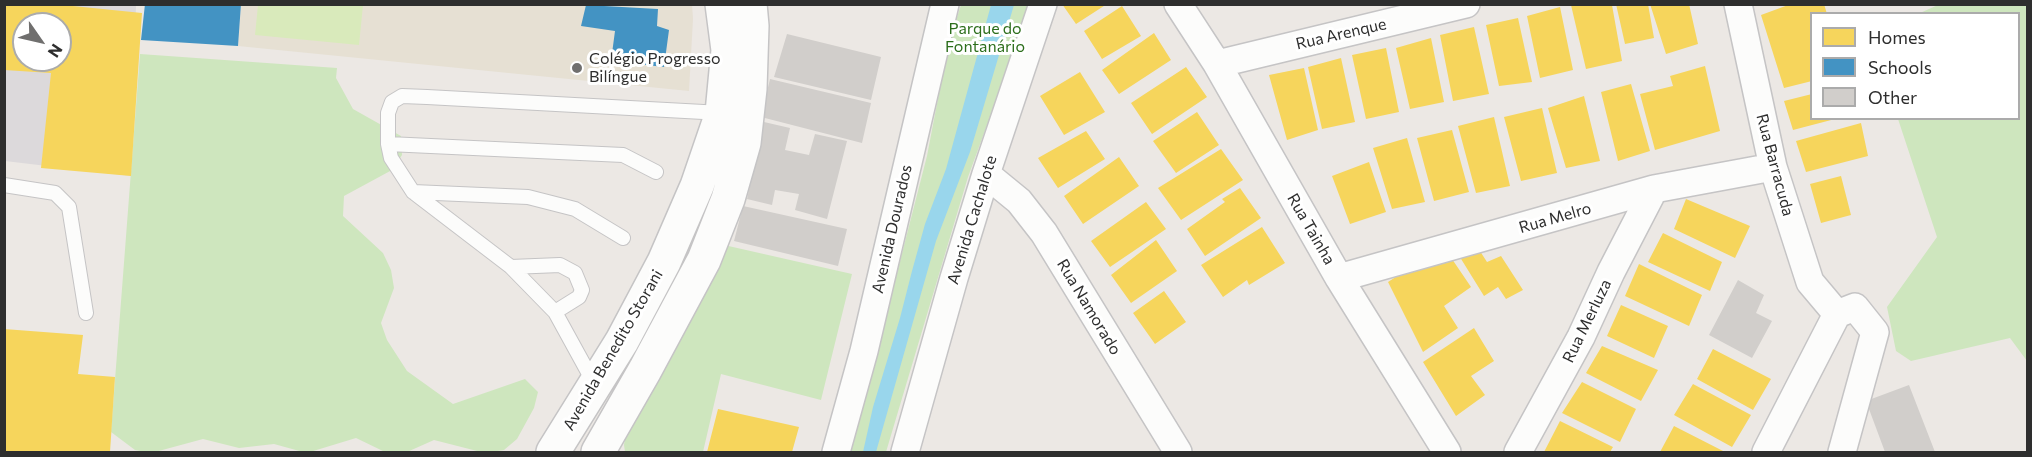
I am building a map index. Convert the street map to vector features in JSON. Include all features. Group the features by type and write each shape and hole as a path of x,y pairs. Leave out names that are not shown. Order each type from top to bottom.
{"main road":[{"name":"Avenida Benedito Storani","path":"553,453 622,341 664,262 697,186 722,113 728,50 722,4"},
{"path":"598,453 704,260 728,199 745,132 750,79 752,26 750,4"}],"street":[{"name":"Avenida Dourados","path":"836,453 864,351 945,4"},
{"name":"Avenida Cachalote","path":"910,448 954,278 1043,4"},
{"name":"Rua Tainha","path":"1178,4 1216,64 1339,278 1447,453"},
{"name":"Rua Arenque","path":"1216,64 1466,4"},
{"name":"Rua Barracuda","path":"1738,4 1773,167 1810,282 1837,314"},
{"name":"Rua Melro","path":"1339,278 1654,189 1773,167"},
{"name":"Rua Namorado","path":"986,174 1019,201 1044,233 1178,453"},
{"name":"Rua Merluza","path":"1518,453 1581,337 1611,272 1654,189"},
{"path":"1766,453 1837,314 1855,307 1875,332 1842,453"}],"lane":[{"path":"595,384 555,312 511,267 413,192 391,158 388,144 388,113 392,102 402,96 722,113"},
{"path":"388,144 623,155 656,172"},
{"path":"4,185 55,193 69,207 86,313"},
{"path":"413,192 528,197 575,209 623,238"},
{"path":"511,267 560,265 575,273 582,290 579,297 555,312"}],"shaded area":[{"name":"Colégio Progresso Bilíngue","path":"692,4 689,91 238,46 241,5"},
{"path":"5,5 136,5 131,176 5,161"}],"green space":[{"path":"258,5 363,5 359,45 255,35"},
{"name":"Parque do Fontanário","path":"961,5 1031,5 968,177 886,452 851,452 927,156 949,41"},
{"path":"1938,5 2027,5 2027,361 2010,338 1911,361 1896,351 1887,307 1937,237 1898,120 2020,120 2020,12 1922,12"},
{"path":"140,54 337,68 336,78 353,109 401,136 402,155 392,170 344,196 343,216 383,253 391,270 394,288 381,323 387,340 407,371 453,404 525,379 538,392 534,408 517,439 504,450 491,452 481,452 434,440 407,452 385,452 356,438 310,452 274,444 239,448 203,439 155,452 146,452 135,450 111,432"},
{"path":"724,245 852,274 821,400 721,374 703,452 625,452 627,424"}],"water":[{"path":"991,5 1014,5 970,152 936,241 876,452 863,452 873,407 925,224 946,169"}],"building: Homes":[{"path":"4,4 53,4 142,13 131,176 41,168 51,73 35,72 72,72 72,12 12,12 12,71 4,70"},
{"path":"1062,4 1107,4 1076,24"},
{"path":"1616,4 1648,4 1654,38 1625,44"},
{"path":"1650,4 1689,4 1698,44 1666,54"},
{"path":"1791,4 1824,4 1826,12 1810,12 1810,82 1784,88 1761,15"},
{"path":"1571,5 1612,5 1622,61 1586,69"},
{"path":"1122,6 1141,36 1102,59 1084,31"},
{"path":"1560,7 1573,70 1540,78 1527,16"},
{"path":"1518,18 1532,82 1499,86 1486,25"},
{"path":"1474,27 1489,94 1453,101 1440,35"},
{"path":"1154,33 1171,60 1119,94 1102,70"},
{"path":"1431,38 1444,102 1410,109 1396,48"},
{"path":"1386,48 1399,112 1366,119 1352,55"},
{"path":"1341,58 1355,122 1322,129 1308,67"},
{"path":"1705,66 1720,131 1655,150 1640,94 1673,86 1670,76"},
{"path":"1186,67 1207,97 1152,134 1131,103"},
{"path":"1304,68 1318,130 1287,140 1269,75"},
{"path":"1080,72 1105,112 1064,135 1040,96"},
{"path":"1631,84 1650,151 1618,161 1601,92"},
{"path":"1810,94 1810,120 1831,120 1793,130 1784,101"},
{"path":"1584,96 1600,161 1566,168 1548,108"},
{"path":"1542,108 1557,173 1521,181 1504,117"},
{"path":"1197,112 1219,145 1176,173 1153,141"},
{"path":"1494,117 1510,186 1476,193 1458,126"},
{"path":"1861,123 1868,156 1806,172 1796,141"},
{"path":"1452,130 1469,192 1434,201 1417,138"},
{"path":"1086,131 1105,159 1058,188 1038,158"},
{"path":"1407,138 1425,202 1392,209 1373,148"},
{"path":"1221,149 1243,180 1181,220 1158,188"},
{"path":"1119,157 1139,186 1083,224 1064,196"},
{"path":"1369,162 1386,212 1350,224 1332,176"},
{"path":"1841,176 1851,215 1821,223 1810,184"},
{"path":"1240,188 1261,218 1205,256 1187,229 1225,202 1222,199"},
{"path":"1686,199 1750,226 1735,258 1674,229"},
{"path":"1146,202 1166,229 1110,267 1091,241"},
{"path":"1262,227 1285,263 1249,285 1247,280 1223,297 1201,265"},
{"path":"1663,233 1722,262 1710,291 1648,262"},
{"path":"1156,240 1177,271 1131,303 1111,275"},
{"path":"1478,248 1487,262 1501,256 1523,290 1506,299 1498,287 1484,296 1458,254"},
{"path":"1452,259 1471,287 1444,306 1458,328 1423,352 1388,282 1408,269"},
{"path":"1639,264 1702,295 1689,326 1625,296"},
{"path":"1164,291 1186,322 1155,344 1133,313"},
{"path":"1621,305 1668,326 1654,358 1607,336"},
{"path":"1474,328 1494,361 1471,376 1485,395 1456,416 1423,362"},
{"path":"4,329 83,335 78,374 115,377 110,452 4,452"},
{"path":"1602,346 1658,370 1641,401 1586,373"},
{"path":"1713,349 1771,379 1753,410 1697,379"},
{"path":"1582,382 1636,409 1620,442 1562,413"},
{"path":"1693,384 1751,415 1732,447 1674,415"},
{"path":"718,409 799,427 792,452 707,452"},
{"path":"1560,421 1613,447 1610,452 1544,452"},
{"path":"1674,426 1725,452 1660,452"}],"building: Schools":[{"path":"145,4 241,4 238,46 141,40"},
{"path":"586,5 658,9 657,26 669,30 664,67 611,61 615,31 581,26"}],"building: Other":[{"path":"787,34 881,57 871,100 774,77"},
{"path":"770,79 871,103 862,143 761,117"},
{"path":"764,122 790,128 785,150 809,155 815,134 847,141 827,219 795,210 799,194 775,190 772,205 747,199"},
{"path":"743,206 847,229 838,266 734,241"},
{"path":"1738,280 1764,295 1756,313 1772,321 1752,358 1709,335"},
{"path":"1909,385 1935,452 1885,452 1866,401"}],"place":[{"name":"Colégio Progresso Bilíngue","path":"577,68"}]}
